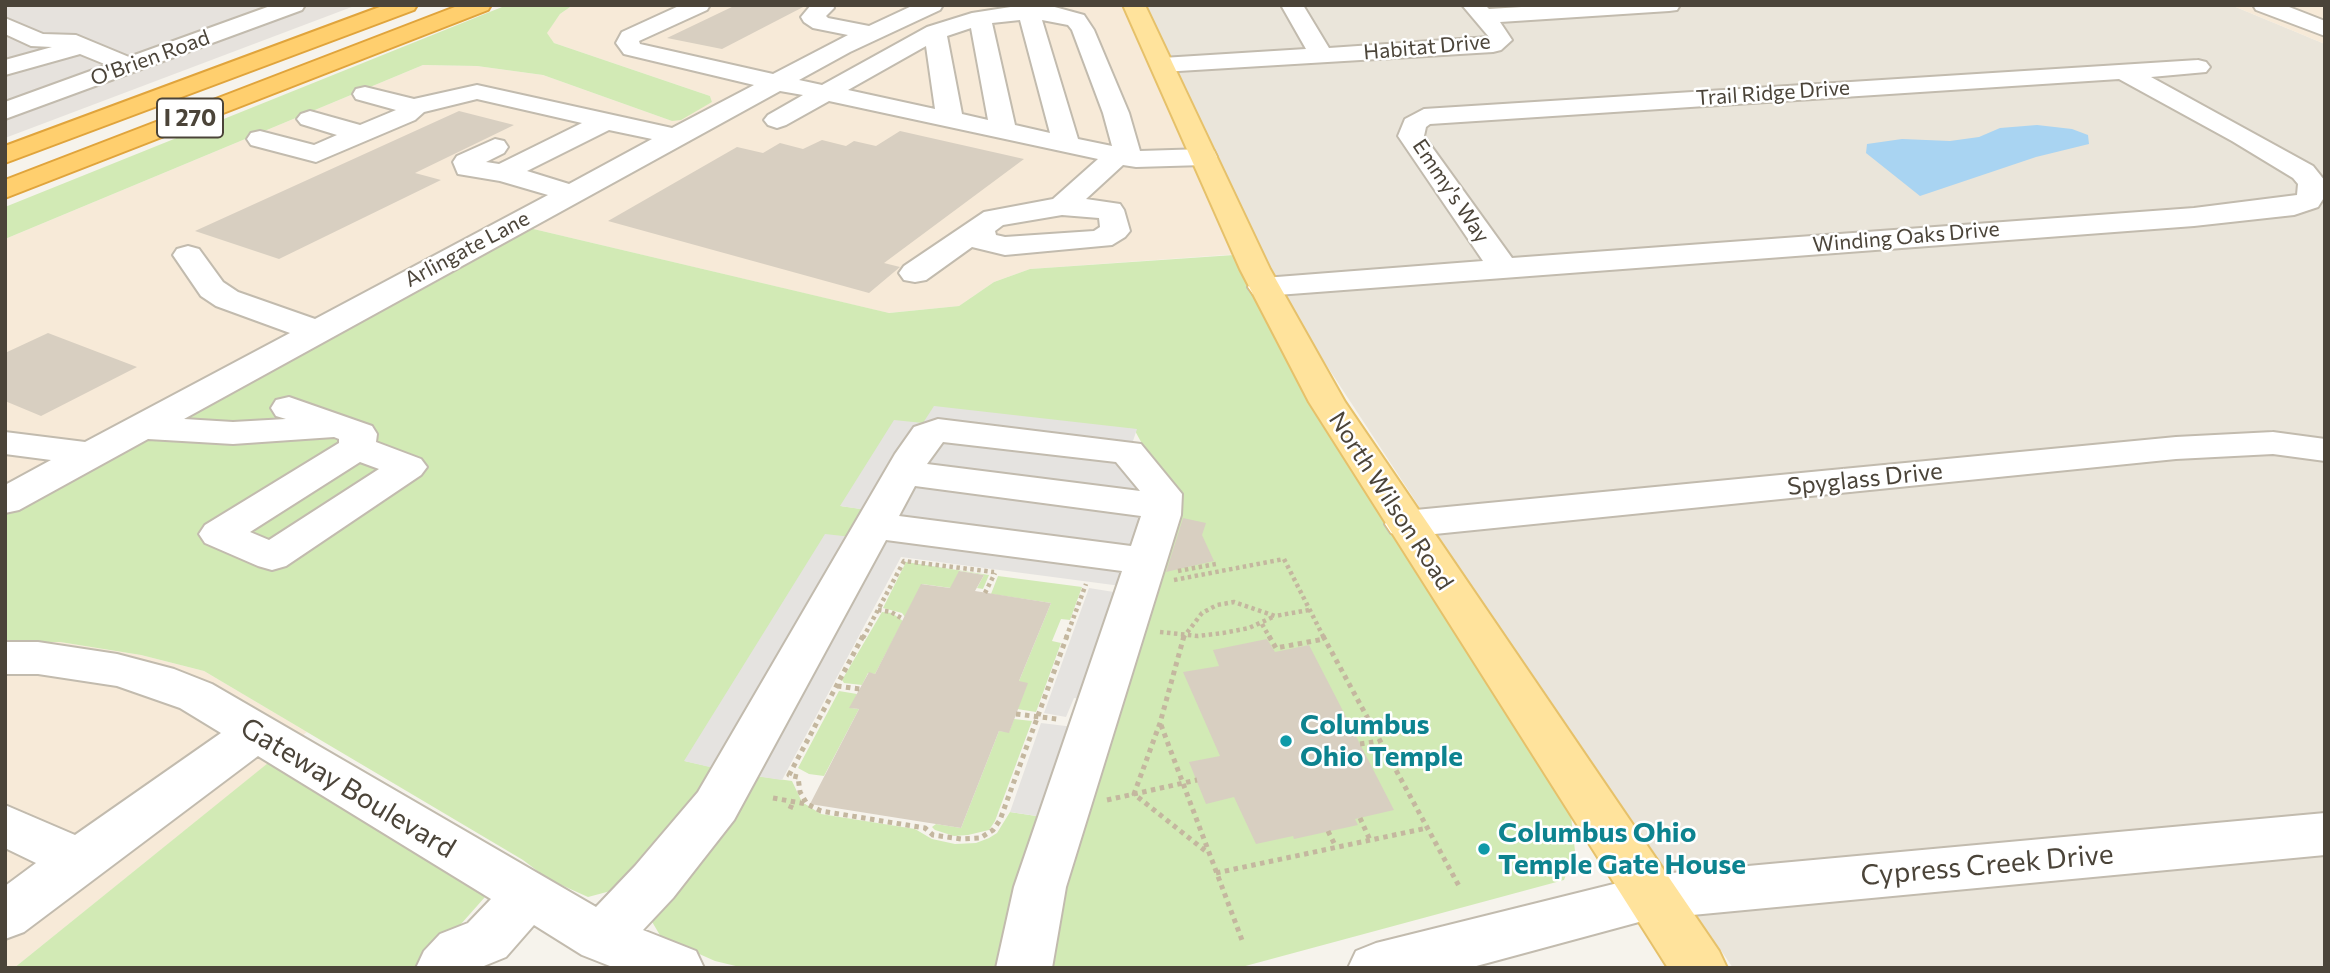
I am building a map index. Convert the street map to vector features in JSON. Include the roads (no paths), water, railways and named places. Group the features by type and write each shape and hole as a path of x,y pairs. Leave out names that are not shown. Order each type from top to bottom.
{"highway":[{"name":"I 270","path":"5,190 480,5"},
{"name":"I 270","path":"5,155 399,8"}],"main road":[{"name":"North Wilson Road","path":"1134,5 1264,287 1327,402 1699,968"}],"street":[{"name":"O'Brien Road","path":"5,111 294,5"},
{"path":"699,5 630,37 626,43 632,49 825,93 1146,161 1203,157"},
{"path":"822,5 823,8 812,17 821,23 869,33"},
{"name":"Arlingate Lane","path":"5,500 777,82 869,33 932,5"},
{"path":"1292,5 1322,55"},
{"name":"Habitat Drive","path":"1478,11 1669,5"},
{"path":"2264,5 2325,29"},
{"name":"Habitat Drive","path":"1162,65 1493,45 1501,40 1500,34 1478,11"},
{"path":"1029,13 1066,144"},
{"path":"777,120 935,32 980,18 1051,13 1076,20 1083,30 1116,113 1123,156"},
{"path":"980,18 1003,131"},
{"path":"5,25 39,41 68,40 129,66"},
{"path":"935,32 950,120"},
{"path":"5,68 82,46"},
{"path":"885,58 889,106"},
{"name":"Trail Ridge Drive","path":"1424,117 2198,67"},
{"name":"Winding Oaks Drive","path":"1264,287 2194,217 2294,206 2308,201 2313,192 2312,183 2303,172 2241,135 2123,72"},
{"path":"260,139 316,154 406,115 415,107 444,98 477,93 675,137"},
{"path":"365,94 415,107"},
{"path":"509,147 565,114"},
{"name":"Emmy's Way","path":"1424,117 1414,124 1411,136 1503,267"},
{"path":"310,119 362,134"},
{"path":"509,147 603,122"},
{"path":"509,147 571,193"},
{"path":"1062,206 1123,156"},
{"path":"915,273 979,228 994,218 1062,206 1110,210 1115,231 1101,239 1005,246 982,242 979,228"},
{"path":"188,255 212,289 228,299 316,331"},
{"path":"138,427 348,438 289,408"},
{"path":"601,938 654,882 716,806 904,473 927,435 938,430 1128,452 1163,494 1163,570 1040,887 1024,968"},
{"path":"5,443 88,454"},
{"name":"Spyglass Drive","path":"1405,524 2176,448 2273,443 2325,450"},
{"path":"874,526 1163,570"},
{"name":"Gateway Boulevard","path":"5,659 38,659 82,664 158,681 196,696 601,938 676,968"},
{"path":"5,916 256,733"},
{"path":"5,825 79,860"},
{"name":"Cypress Creek Drive","path":"1650,897 2325,834"},
{"path":"469,958 528,895"},
{"path":"1376,968 1650,897"}],"water":[{"path":"2037,125 2072,129 2088,135 2089,144 2036,157 1920,196 1866,153 1867,144 1902,139 1950,141 1979,137 2000,128"}],"place":[{"name":"Columbus Ohio Temple","path":"1286,741"},
{"name":"Columbus Ohio Temple Gate House","path":"1484,849"}]}
